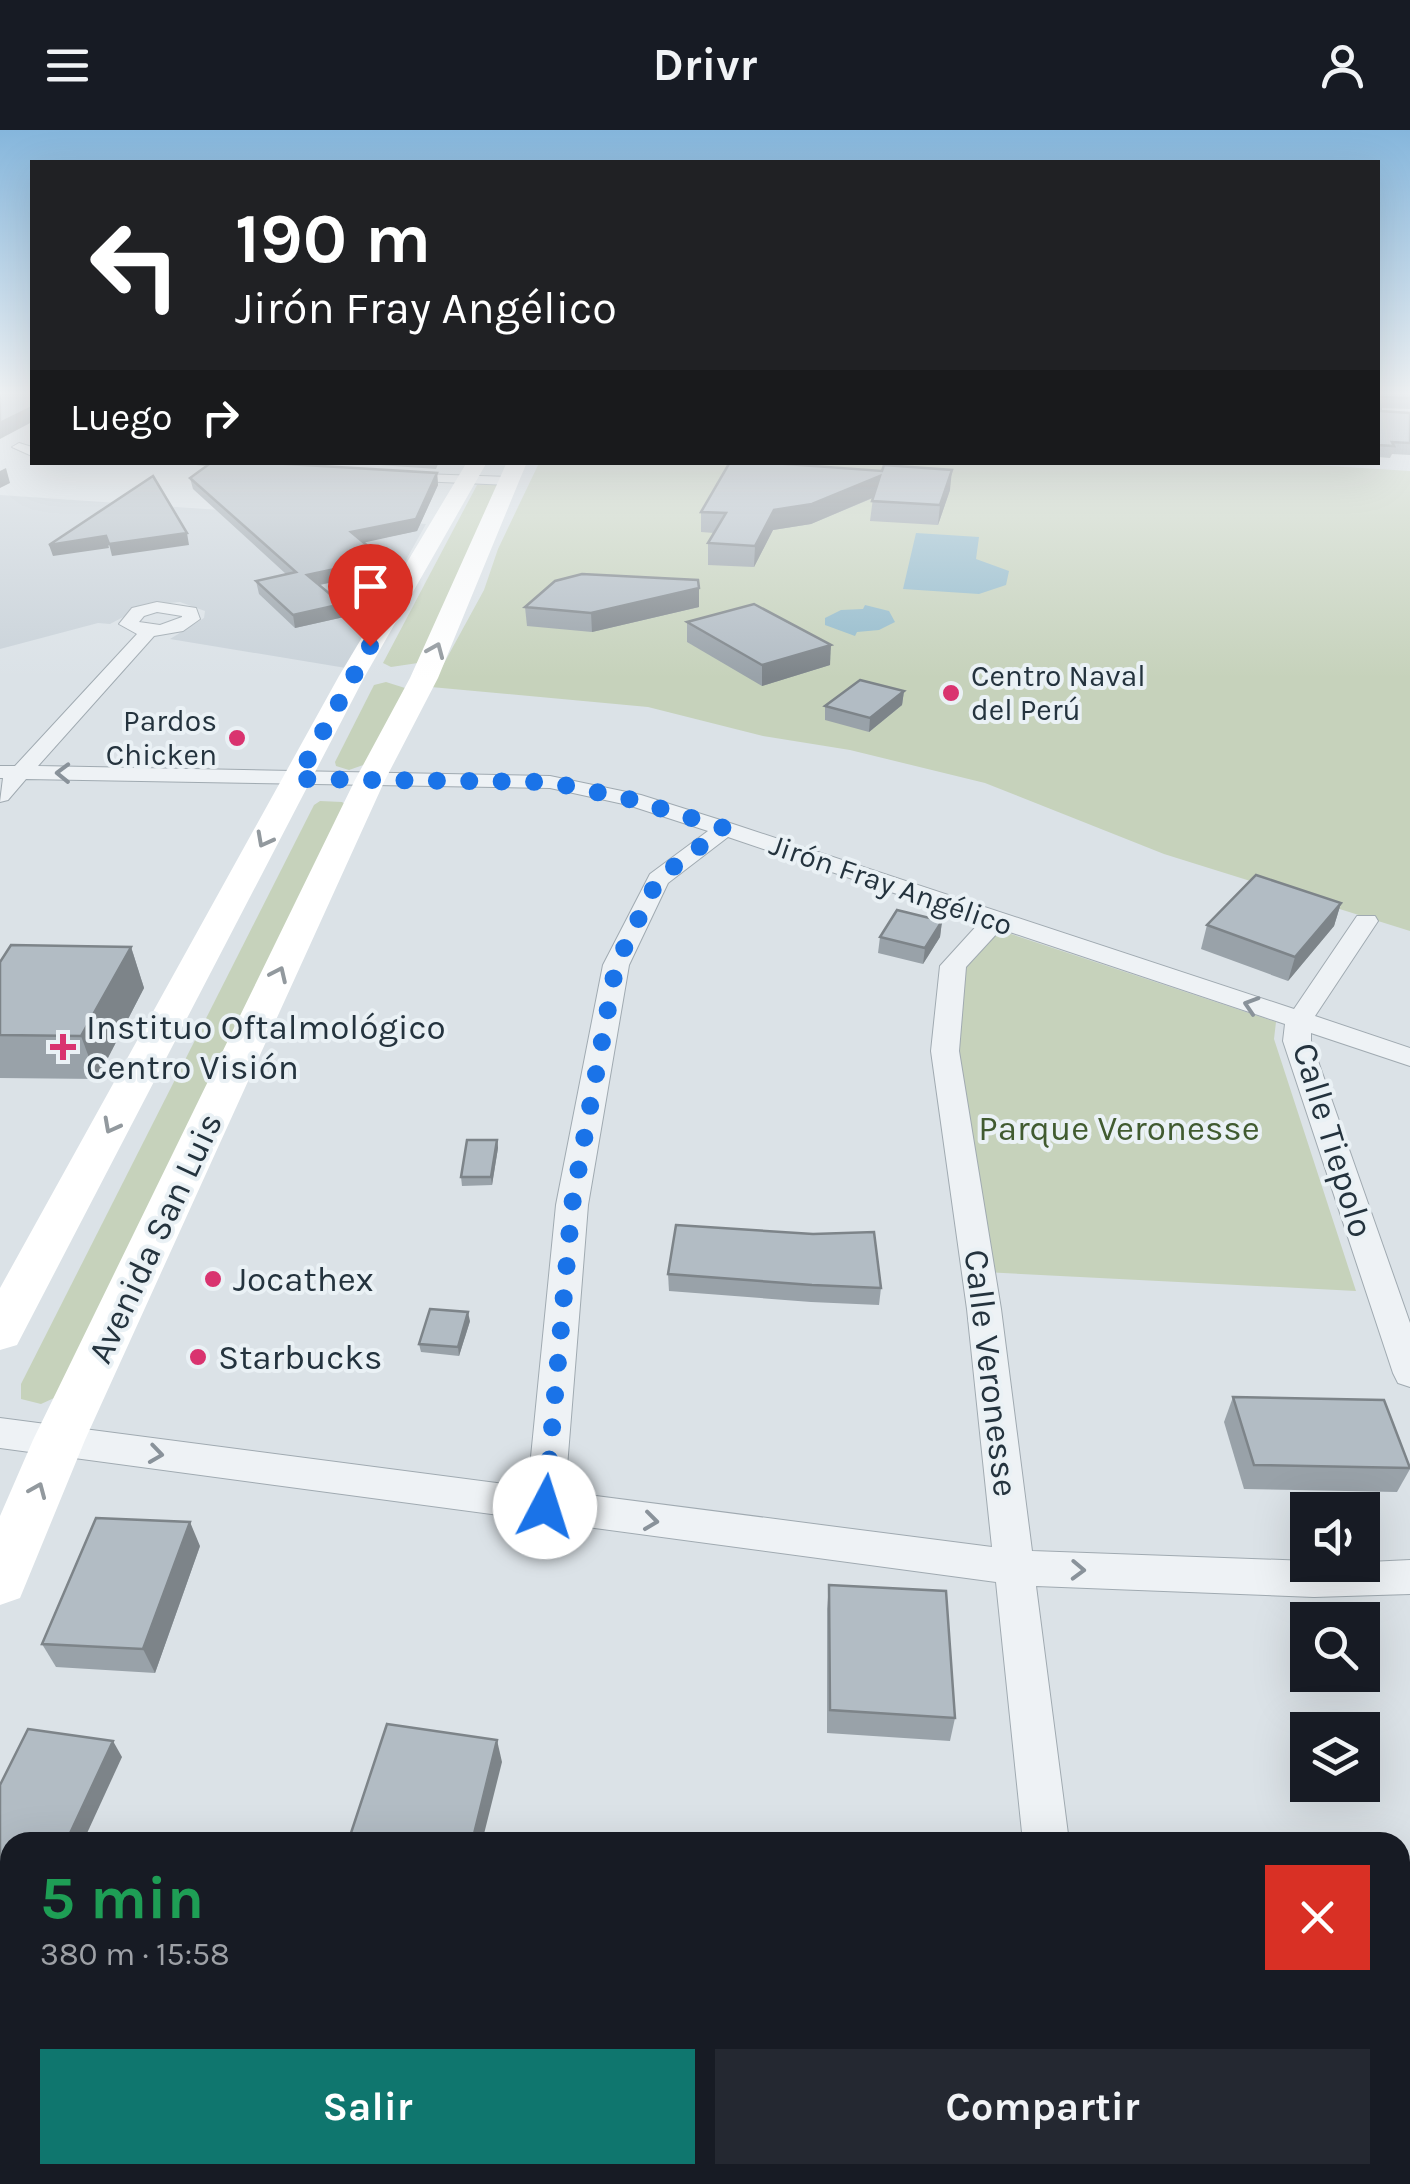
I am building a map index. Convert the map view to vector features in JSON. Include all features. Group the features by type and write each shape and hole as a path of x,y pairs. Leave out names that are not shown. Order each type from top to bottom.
{"main road":[{"path":"0,1332 352,676 482,487"},
{"name":"Avenida San Luis","path":"0,1580 59,1440 370,780 424,678 487,487"}],"street":[{"path":"0,795 9,772 149,631"},
{"name":"Jirón Fray Angélico","path":"9,772 550,782 633,800 724,828 1410,1057"},
{"path":"545,1507 572,1205 616,965 658,879 724,828"},
{"name":"Calle Veronesse","path":"995,921 952,966 945,1051 984,1309 1045,1832"},
{"name":"Calle Tiepolo","path":"1366,921 1300,1021 1297,1040 1410,1373"},
{"path":"0,1433 1016,1568 1314,1578 1410,1577"}],"shaded area":[{"path":"0,495 426,524 346,668 170,639 204,618 205,611 180,602 146,605 110,624 98,623 0,649"}],"green space":[{"path":"476,487 500,487 418,663 391,667 383,663"},
{"name":"Centro Naval del Perú","path":"528,487 1410,487 1410,931 1164,854 985,783 648,707 431,687 484,590 498,549"},
{"path":"386,682 405,688 369,763 349,770 336,766 374,685"},
{"path":"320,801 346,805 65,1393 41,1404 21,1399 21,1384 314,805"},
{"name":"Parque Veronesse","path":"999,930 1276,1022 1274,1039 1356,1291 984,1272 959,1052 963,970"}],"water":[{"path":"916,533 979,537 976,559 1009,571 1006,585 979,594 903,589"},
{"path":"865,605 889,611 895,622 879,630 857,632 855,636 825,625 825,618 841,610 863,609"}],"building":[{"path":"137,487 159,487 187,533 109,544 106,536 49,545"},
{"path":"200,487 431,487 416,519 351,532 369,547 352,550 368,562 307,575 342,604 293,615 256,581 296,572"},
{"path":"716,487 854,487 812,504 774,510 755,546 708,543 726,513 701,512"},
{"path":"877,487 946,487 940,505 872,501"},
{"path":"582,574 698,580 699,588 591,613 525,607 555,581"},
{"path":"754,604 831,645 762,665 687,622"},
{"path":"860,680 904,691 870,718 825,706"},
{"path":"1256,875 1341,903 1295,957 1207,925"},
{"path":"897,910 942,921 925,948 880,937"},
{"path":"11,945 131,947 81,1036 0,1035 0,962"},
{"path":"467,1140 497,1140 491,1177 461,1177"},
{"path":"676,1225 813,1234 874,1232 881,1288 668,1274"},
{"path":"430,1309 468,1312 458,1347 419,1344"},
{"path":"1233,1397 1384,1400 1410,1468 1254,1465"},
{"path":"96,1518 190,1522 143,1649 42,1644"},
{"path":"829,1585 946,1591 955,1718 830,1710"},
{"path":"387,1724 497,1740 474,1832 351,1832"},
{"path":"28,1729 113,1741 71,1832 0,1832 0,1785"}],"place":[{"name":"Centro Naval del Perú","path":"951,693"},
{"name":"Pardos Chicken","path":"237,738"},
{"name":"Instituo Oftalmológico Centro Visión","path":"63,1047"},
{"name":"Jocathex","path":"213,1279"},
{"name":"Starbucks","path":"198,1357"}],"route":[{"path":"370,646 297,779 550,782 633,800 724,828 658,879 616,965 572,1205 545,1507"}]}
